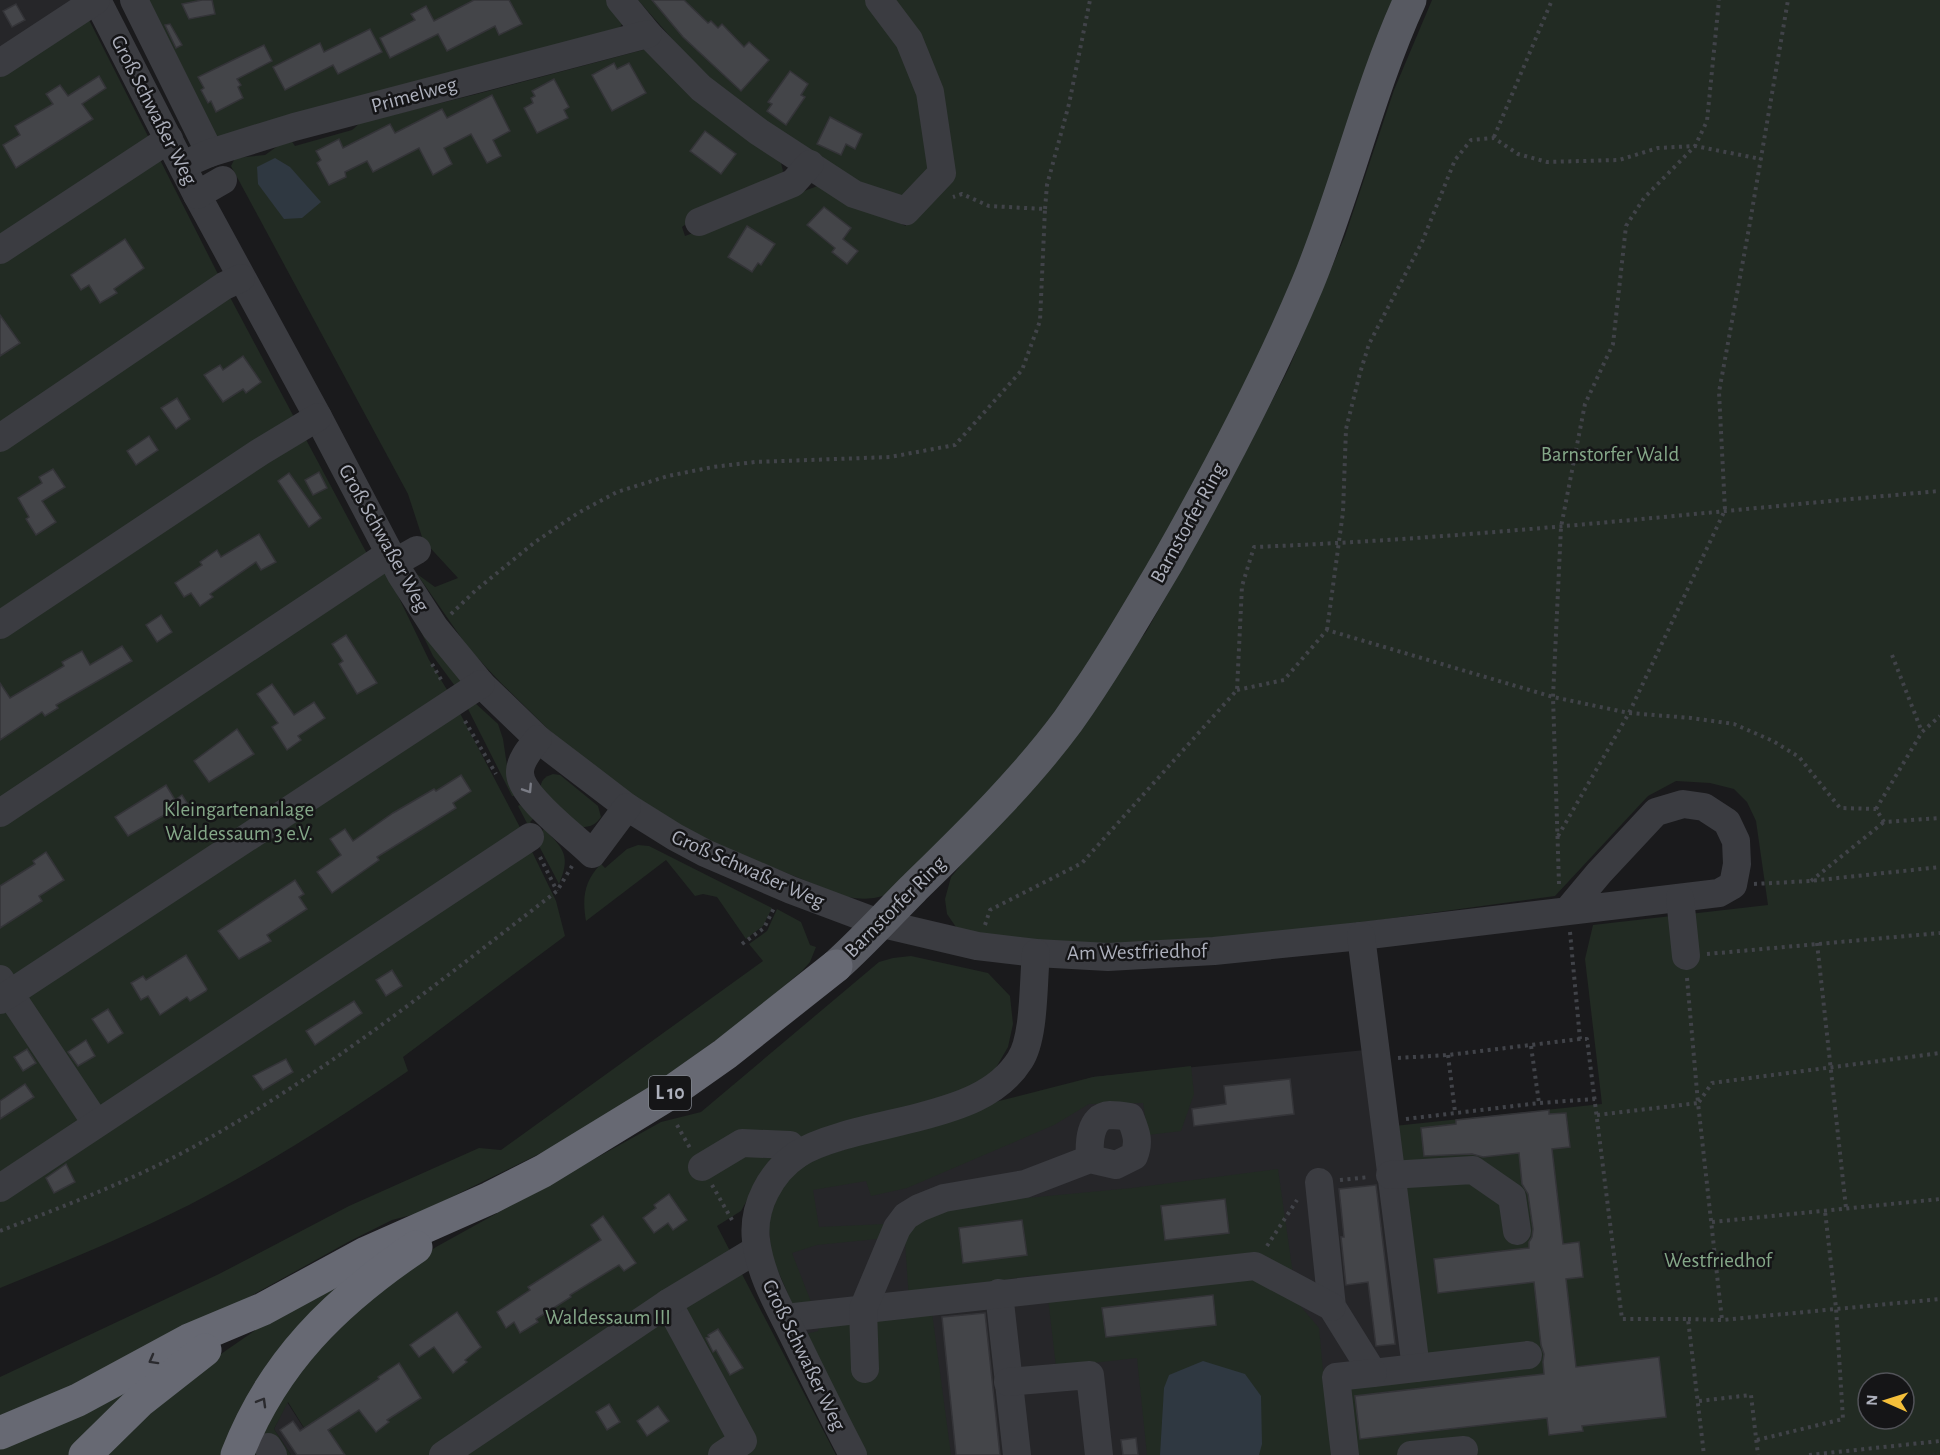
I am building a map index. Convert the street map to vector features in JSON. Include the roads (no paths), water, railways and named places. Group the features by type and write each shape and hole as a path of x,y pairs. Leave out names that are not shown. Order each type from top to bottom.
{"highway":[{"name":"L 10","path":"490,1198 543,1171 664,1097 725,1054 836,966"},
{"path":"0,1433 78,1400 189,1340 263,1309 366,1253 490,1198"},
{"path":"259,1452 259,1406 276,1378 329,1314 377,1274 490,1198"},
{"path":"85,1455 140,1401 193,1358 263,1309"}],"main road":[{"name":"Barnstorfer Ring","path":"836,966 950,853 1036,762 1068,720 1101,670 1173,551 1221,466 1257,395 1307,284 1384,64 1410,0"}],"street":[{"path":"0,63 97,0"},
{"name":"Groß Schwaßer Weg","path":"97,0 197,195 318,417 400,556 435,628 481,684 538,739 627,807 675,837 705,853 820,902 879,923"},
{"path":"134,0 210,153"},
{"path":"620,0 648,34 701,88 759,132 854,194 906,211 942,173 930,92 909,40 879,0"},
{"name":"Primelweg","path":"182,165 210,153 294,127 648,34"},
{"path":"0,250 169,139"},
{"path":"699,222 793,183 810,164"},
{"path":"197,195 223,180"},
{"path":"0,438 224,286 242,278"},
{"path":"0,625 260,452 318,417"},
{"path":"0,813 400,556"},
{"path":"96,1123 3,991 481,684"},
{"path":"538,739 524,757 520,771 523,785 535,800 592,854 627,807"},
{"name":"Am Westfriedhof","path":"879,923 976,946 1036,953 1120,957 1214,951 1361,936 1719,892 1733,885 1737,864 1736,841 1727,822 1704,807 1683,804 1656,812 1568,910"},
{"path":"0,1188 530,837"},
{"path":"1680,898 1686,956"},
{"path":"1361,936 1416,1368"},
{"name":"Groß Schwaßer Weg","path":"853,1455 764,1276 756,1238 759,1206 773,1176 798,1154 826,1142 968,1101 991,1090 1006,1078 1021,1058 1029,1033 1036,953"},
{"path":"702,1167 742,1143 790,1145 798,1154"},
{"path":"865,1369 863,1309 897,1228 906,1216 944,1198 1025,1184 1090,1159"},
{"path":"1390,1175 1473,1170 1512,1197 1517,1231"},
{"path":"1319,1182 1332,1307 1373,1373"},
{"path":"442,1455 751,1252"},
{"path":"785,1318 1254,1266 1332,1307"},
{"path":"999,1293 1017,1455"},
{"path":"669,1304 743,1441 722,1455"},
{"path":"1345,1455 1336,1377 1528,1355"},
{"path":"1008,1382 1090,1375 1099,1455"},
{"path":"1412,1455 1464,1450"}],"park label":[{"name":"Barnstorfer Wald","path":"1610,454"},
{"name":"Kleingartenanlage Waldessaum 3 e.V.","path":"239,821"},
{"name":"Westfriedhof","path":"1718,1260"},
{"name":"Waldessaum III","path":"608,1317"}]}
